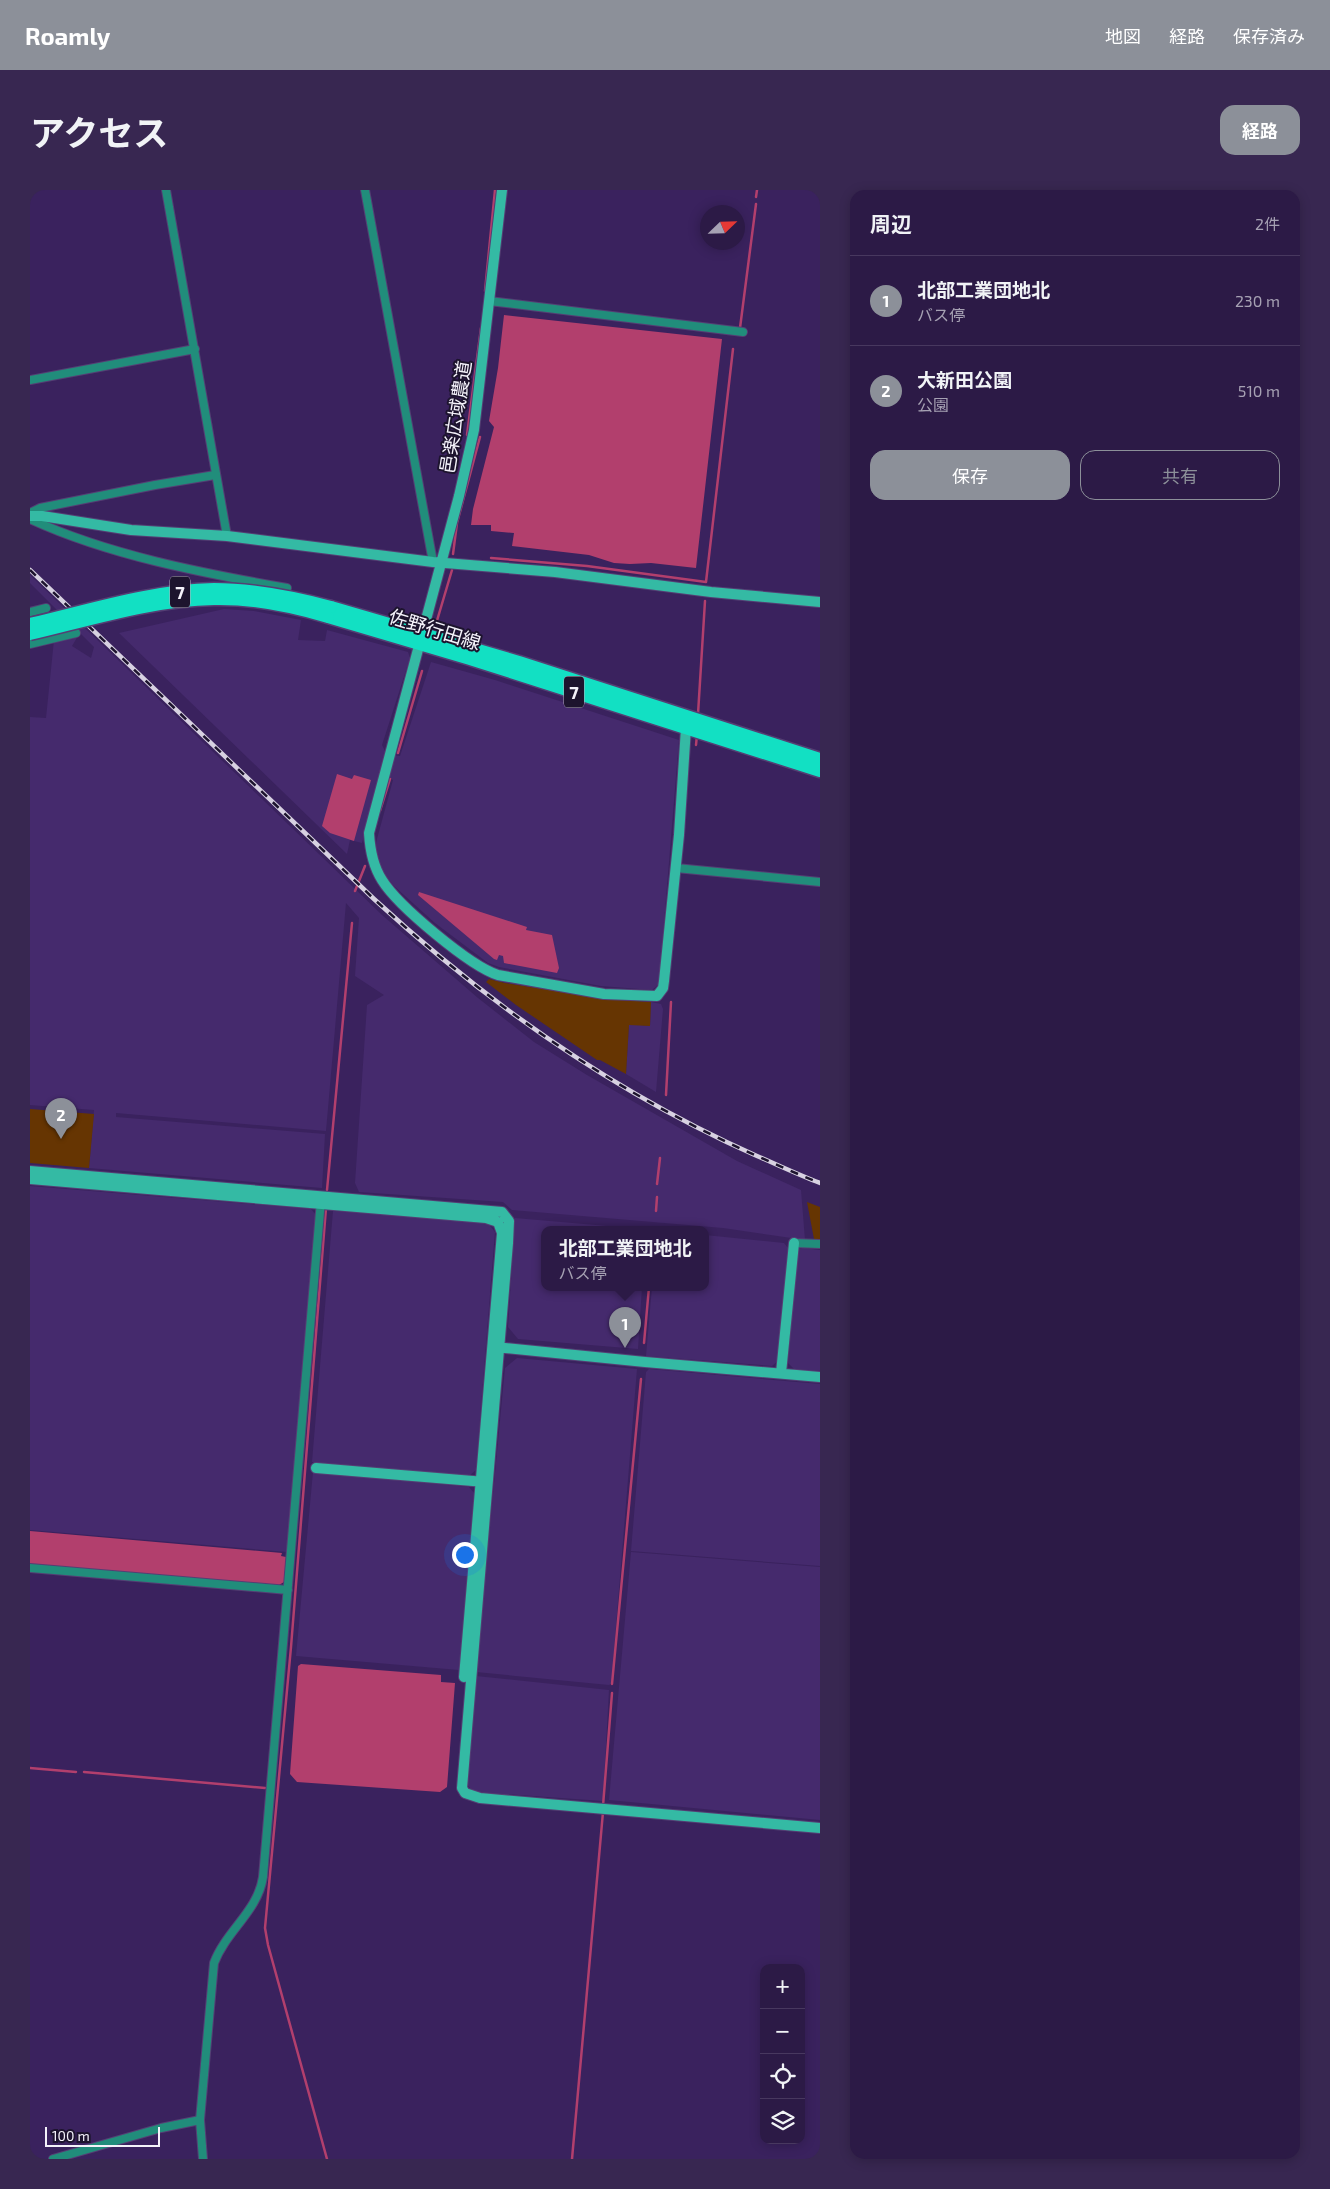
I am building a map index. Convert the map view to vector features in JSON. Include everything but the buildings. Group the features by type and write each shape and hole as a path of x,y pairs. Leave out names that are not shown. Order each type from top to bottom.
{"main road":[{"name":"佐野行田線","path":"30,624 160,595 214,589 269,593 421,639 820,771"},
{"name":"佐野行田線","path":"30,634 163,604 214,599 268,603 329,612"},
{"name":"佐野行田線","path":"421,639 519,662 820,759"}],"street":[{"path":"166,190 227,536"},
{"path":"365,190 437,563"},
{"name":"邑楽広域農道","path":"502,190 474,430 437,563 421,639 369,833 373,862 389,890 410,910 442,938 477,964 493,973 604,994 657,996 663,988 676,868 686,728"},
{"path":"489,301 743,332"},
{"path":"30,380 195,349"},
{"path":"30,516 40,508 215,475"},
{"path":"30,516 42,516 131,530 227,536 437,563 556,572 711,592 820,602"},
{"path":"30,516 59,533 173,566 287,588"},
{"path":"30,612 46,608"},
{"path":"30,644 76,633"},
{"path":"676,868 820,882"},
{"path":"30,1171 321,1200"},
{"path":"30,1179 502,1212 508,1218 510,1226 496,1347 484,1482 461,1784 465,1793 480,1798 820,1828"},
{"path":"203,2159 200,2120 214,1963 224,1943 256,1901 264,1877 321,1200"},
{"path":"781,1373 794,1243 820,1244"},
{"path":"496,1347 820,1377"},
{"path":"316,1468 484,1482"},
{"path":"30,1568 288,1590"},
{"path":"53,2159 161,2128 200,2120"}],"shaded area":[{"path":"504,315 722,339 696,568 651,563 614,563 589,555 512,546 514,533 491,531 491,525 471,525 473,509 494,427 489,421"},
{"path":"30,575 382,915 478,998 534,1042 587,1075 737,1161 801,1190 805,1240 709,1226 512,1210 503,1202 359,1192 355,1183 367,1005 384,995 355,976 359,918 346,903 326,1131 116,1113 116,1117 325,1134 322,1188 89,1168 94,1110 30,1105 30,717 46,718 54,640 78,636 72,646 91,658 94,647 30,583"},
{"path":"224,609 254,611 301,620 298,640 325,641 327,630 408,652 410,658 382,745 386,753 362,843 350,840 347,854 119,633"},
{"path":"431,662 495,680 679,740 659,984 652,990 601,986 499,967 488,963 435,923 394,886 384,874 374,850 393,780 386,777 393,755 400,756"},
{"path":"337,774 352,779 354,775 371,780 354,841 330,833 322,826"},
{"path":"419,892 527,927 526,930 552,935 559,968 557,973 504,963 503,956 499,955 497,960 494,959 418,895"},
{"path":"489,979 608,999 651,1002 650,1026 629,1025 626,1074 597,1060 516,1005 486,982"},
{"path":"651,1002 661,1004 663,1009 656,1092 626,1074 629,1024 650,1026"},
{"path":"30,1109 94,1114 89,1168 30,1163"},
{"path":"30,1186 311,1209 316,1215 287,1552 30,1530"},
{"path":"807,1202 820,1207 820,1242 814,1239"},
{"path":"333,1211 487,1222 495,1232 476,1470 469,1476 312,1462"},
{"path":"515,1218 607,1226 541,1226 541,1291 642,1291 638,1349 518,1339 508,1327"},
{"path":"709,1235 784,1243 788,1248 778,1361 772,1366 646,1356 652,1291 709,1291"},
{"path":"797,1249 820,1250 820,1371 794,1369 788,1363"},
{"path":"517,1358 637,1369 612,1683 609,1685 476,1672 505,1368"},
{"path":"649,1369 820,1384 820,1566 631,1551 646,1372"},
{"path":"313,1472 469,1487 474,1493 459,1670 296,1656"},
{"path":"30,1531 282,1553 281,1556 286,1557 284,1582 279,1585 30,1564"},
{"path":"631,1552 820,1567 820,1820 609,1800"},
{"path":"301,1664 441,1675 441,1682 455,1683 447,1787 440,1792 297,1782 290,1774 298,1666"},
{"path":"476,1676 609,1690 603,1801 474,1792 467,1785"}],"waterway":[{"path":"485,291 495,190"},
{"path":"756,197 757,190"},
{"path":"740,328 756,204"},
{"path":"467,435 481,328"},
{"path":"491,558 587,566 706,582 733,349"},
{"path":"453,554 457,523 480,437"},
{"path":"436,624 452,570"},
{"path":"698,714 705,601"},
{"path":"398,753 422,671"},
{"path":"696,745 697,735"},
{"path":"380,811 390,779"},
{"path":"355,891 365,866"},
{"path":"327,1190 352,923"},
{"path":"666,1095 671,1002"},
{"path":"657,1184 660,1158"},
{"path":"656,1211 657,1197"},
{"path":"326,1208 291,1647 265,1928 268,1945 327,2159"},
{"path":"644,1343 649,1291"},
{"path":"612,1684 641,1379"},
{"path":"603,1806 612,1693"},
{"path":"30,1768 76,1772"},
{"path":"84,1772 265,1788"},
{"path":"572,2159 603,1812"}],"railway":[{"path":"30,570 374,899 462,975 508,1010 603,1075 704,1131 820,1183"}],"place":[{"name":"大新田公園","path":"61,1139"},
{"name":"北部工業団地北","path":"625,1348"}]}
